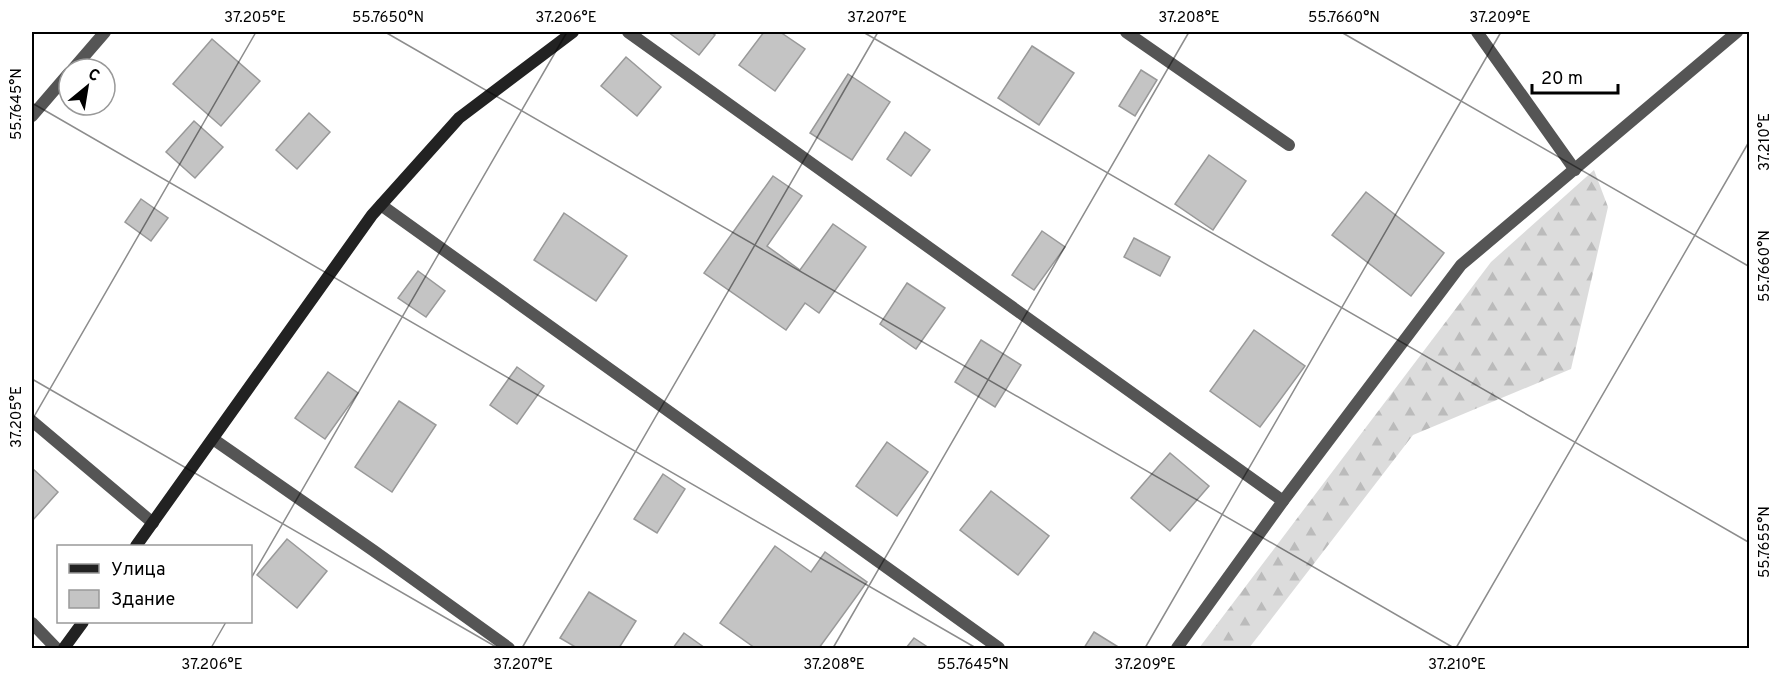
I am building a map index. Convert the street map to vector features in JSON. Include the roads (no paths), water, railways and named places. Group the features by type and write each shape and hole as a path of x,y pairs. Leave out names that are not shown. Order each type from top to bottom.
{"street":[{"path":"83,57 105,32"},
{"path":"137,545 365,224 381,205 459,117 573,32"},
{"path":"628,32 1284,501"},
{"path":"1126,32 1289,145"},
{"path":"1477,32 1575,170"},
{"path":"1178,648 1284,501 1461,265 1737,32"},
{"path":"32,116 57,87"},
{"path":"381,205 999,648"},
{"path":"32,421 153,523"},
{"path":"213,439 509,648"},
{"path":"32,623 56,648"},
{"path":"64,648 82,623"}]}
